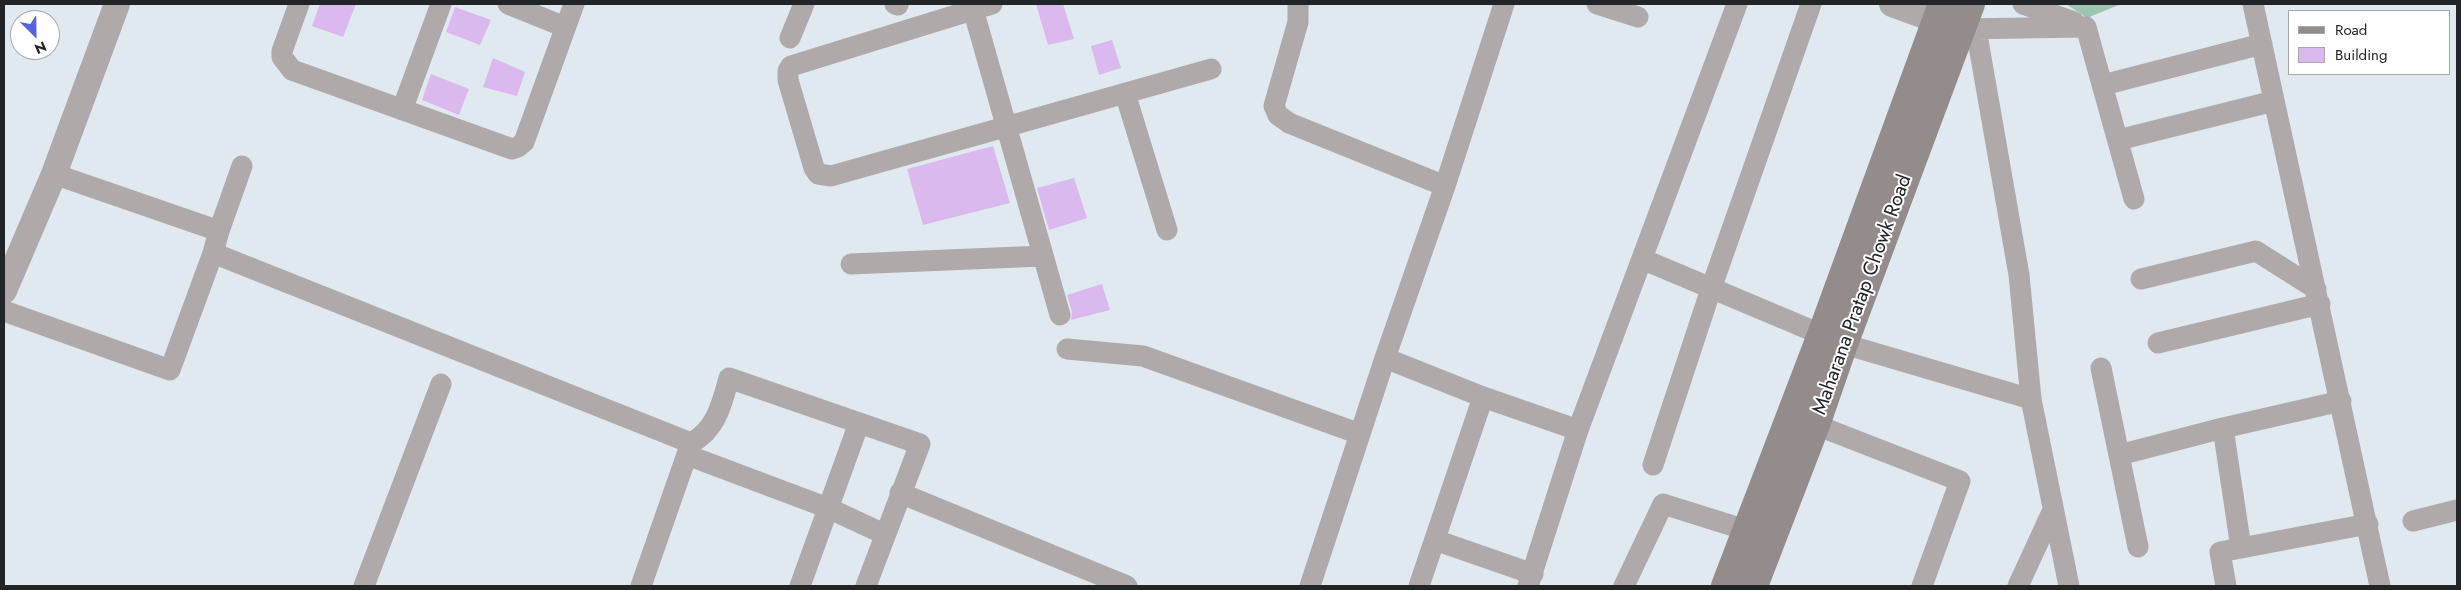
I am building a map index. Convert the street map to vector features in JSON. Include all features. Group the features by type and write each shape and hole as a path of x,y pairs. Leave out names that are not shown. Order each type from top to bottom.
{"main road":[{"name":"Maharana Pratap Chowk Road","path":"1725,586 1746,530 1832,339 1957,17"},
{"name":"Maharana Pratap Chowk Road","path":"1754,586 1816,426 1832,339"}],"street":[{"path":"4,291 54,174 117,4"},
{"path":"299,4 282,51 282,57 287,66 292,70 504,148 512,149 524,142 574,4"},
{"path":"402,110 441,4"},
{"path":"508,4 565,27"},
{"path":"790,38 804,4"},
{"path":"1298,4 1298,22 1274,106 1278,115 1290,123 1445,186"},
{"path":"1310,586 1445,186 1504,4"},
{"path":"1597,4 1638,17"},
{"path":"1435,540 1530,580 1578,430 1738,4"},
{"path":"1653,464 1811,4"},
{"path":"1892,4 1957,17 2086,27"},
{"path":"2023,4 2086,27"},
{"path":"2253,4 2380,586"},
{"path":"1060,315 1006,126 982,7 797,62 788,71 788,80 814,168 818,174 826,177 1006,126 1125,92 1211,68"},
{"path":"1957,17 2019,275 2031,399 2069,586"},
{"path":"2086,27 2134,199"},
{"path":"2102,85 2262,44"},
{"path":"1125,92 1167,230"},
{"path":"2118,140 2274,101"},
{"path":"4,311 170,370 213,253 242,166"},
{"path":"54,174 219,231"},
{"path":"2141,279 2256,251 2318,296"},
{"path":"213,253 689,449 884,534"},
{"path":"851,264 1044,256"},
{"path":"1642,259 1832,339 2031,399"},
{"path":"2158,343 2318,296"},
{"path":"1067,349 1143,356 1360,434"},
{"path":"1386,358 1483,397 1578,430"},
{"path":"2101,368 2138,547"},
{"path":"641,586 689,449 704,436 720,409 729,378 920,444 884,534 866,586"},
{"path":"364,586 441,384"},
{"path":"1419,586 1483,397"},
{"path":"2119,454 2340,401"},
{"path":"800,586 859,423"},
{"path":"1816,426 1960,481 1922,586"},
{"path":"2223,428 2241,548"},
{"path":"900,493 1127,586"},
{"path":"1624,586 1663,504 1746,530"},
{"path":"2018,586 2053,510"},
{"path":"2413,521 2457,510"},
{"path":"2226,586 2220,552 2368,524"}],"green space":[{"path":"2066,4 2121,4 2087,18"}],"building":[{"path":"320,4 356,4 343,37 312,26"},
{"path":"1036,4 1063,4 1074,39 1048,45"},
{"path":"455,7 491,20 480,45 446,32"},
{"path":"1112,40 1121,68 1099,75 1091,46"},
{"path":"493,58 525,72 517,96 483,87"},
{"path":"431,74 469,89 459,115 422,100"},
{"path":"993,146 1010,203 923,225 907,169"},
{"path":"1074,178 1087,218 1049,230 1037,188"},
{"path":"1102,284 1110,310 1071,320 1072,312 1067,295"}]}
